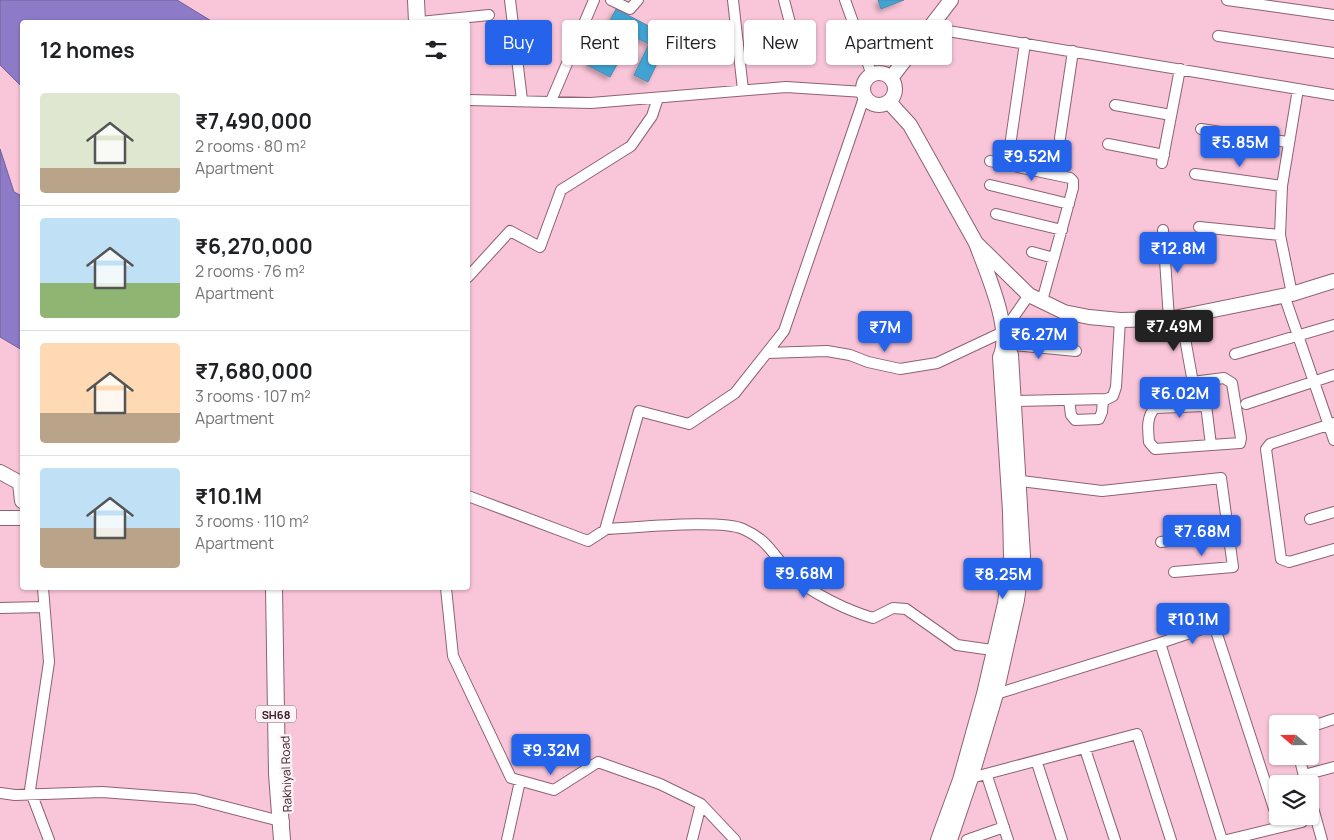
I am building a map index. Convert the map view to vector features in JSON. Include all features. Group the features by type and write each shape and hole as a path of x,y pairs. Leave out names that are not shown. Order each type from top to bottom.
{"main road":[{"path":"406,0 406,20"},
{"path":"416,0 419,20"},
{"name":"SH68","path":"274,590 277,774 284,822 282,840"},
{"name":"Rakhiyal Road","path":"284,590 286,798 284,822 290,840"}],"street":[{"path":"510,0 522,100"},
{"path":"551,100 594,0"},
{"path":"611,0 630,9 638,0"},
{"path":"733,0 743,90"},
{"path":"784,0 789,20"},
{"path":"845,0 872,75"},
{"path":"1227,0 1274,3 1334,15"},
{"path":"935,20 946,2"},
{"path":"439,20 489,15"},
{"path":"952,31 1334,95"},
{"path":"1218,36 1334,53"},
{"path":"734,42 738,42"},
{"path":"1011,139 1025,43"},
{"path":"1060,138 1072,51"},
{"path":"891,78 901,65"},
{"path":"1108,144 1163,159 1180,69"},
{"path":"605,529 639,411 690,424 735,392 784,331 864,94 866,81 872,75 882,73 891,78 895,92 889,102"},
{"path":"470,100 551,100 591,103 786,87 864,94 876,104 889,102"},
{"path":"1298,89 1287,142 1282,186 1280,235 1288,294 1298,336 1331,424 1334,440"},
{"path":"470,275 510,231 540,247 560,190 632,146 652,116 658,98"},
{"path":"889,102 910,125 976,243 992,287 1004,341 1011,355 1013,401 1011,557 996,694 950,840"},
{"path":"1115,104 1171,115"},
{"path":"1201,129 1287,142"},
{"path":"990,161 1070,178 1073,181 1073,188 1054,258 1036,298 1004,341 1000,357 1012,480"},
{"path":"1195,174 1282,186"},
{"path":"990,185 1069,204"},
{"path":"996,214 1062,230"},
{"path":"1200,227 1280,235"},
{"path":"1163,230 1175,318 1205,406 1210,445"},
{"path":"976,243 1036,298 1064,312 1089,317 1120,320 1175,318 1288,294 1334,281"},
{"path":"1032,252 1054,258"},
{"path":"1013,401 1102,400 1114,396 1120,320"},
{"path":"1235,354 1334,326"},
{"path":"766,353 827,352 850,355 868,362 900,369 937,363 1004,341 1076,351"},
{"path":"1246,404 1334,375"},
{"path":"1153,387 1224,378 1232,383 1241,438 1240,443 1155,449 1149,442 1150,413 1155,408 1205,406"},
{"path":"1069,400 1071,415 1075,420 1093,420 1099,419 1102,412 1102,400"},
{"path":"1331,424 1270,444 1266,449 1281,559 1289,562 1334,549"},
{"path":"0,472 20,482"},
{"path":"1012,480 1102,491 1221,478 1233,567 1174,572"},
{"path":"470,497 588,541 605,529 718,525 741,528 764,541 793,576 810,588 857,613 873,618 893,608 906,609 957,645 1000,651"},
{"path":"1310,519 1334,512"},
{"path":"0,518 20,521"},
{"path":"0,527 20,521"},
{"path":"1161,542 1228,533"},
{"path":"43,590 49,662 30,790 49,840"},
{"path":"446,590 453,656 511,778 554,790 598,762 660,784 701,804 735,840"},
{"path":"0,608 44,607"},
{"path":"996,694 1214,625 1280,827"},
{"path":"1160,643 1222,840"},
{"path":"938,840 960,780 1000,651"},
{"path":"1319,724 1334,719"},
{"path":"971,778 987,776 1037,763 1137,734 1172,840"},
{"path":"1085,749 1115,840"},
{"path":"1037,763 1062,840"},
{"path":"1315,775 1334,767"},
{"path":"987,776 1008,840"},
{"path":"508,840 520,781"},
{"path":"0,793 15,795 102,792 195,799 284,822"},
{"path":"692,840 701,804"},
{"path":"1227,840 1289,825"},
{"path":"1318,825 1322,840"},
{"path":"967,840 1004,827"}],"shaded area":[{"path":"0,0 177,0 210,20 20,20 20,85 0,65"},
{"path":"0,149 14,192 20,195 20,349 0,337"}],"building":[{"path":"878,0 904,0 881,9"},
{"path":"616,9 637,20 610,20"},
{"path":"638,20 648,26 648,44 638,38"},
{"path":"648,46 648,65 656,65 648,82 634,75"},
{"path":"587,65 617,65 610,77"}]}
